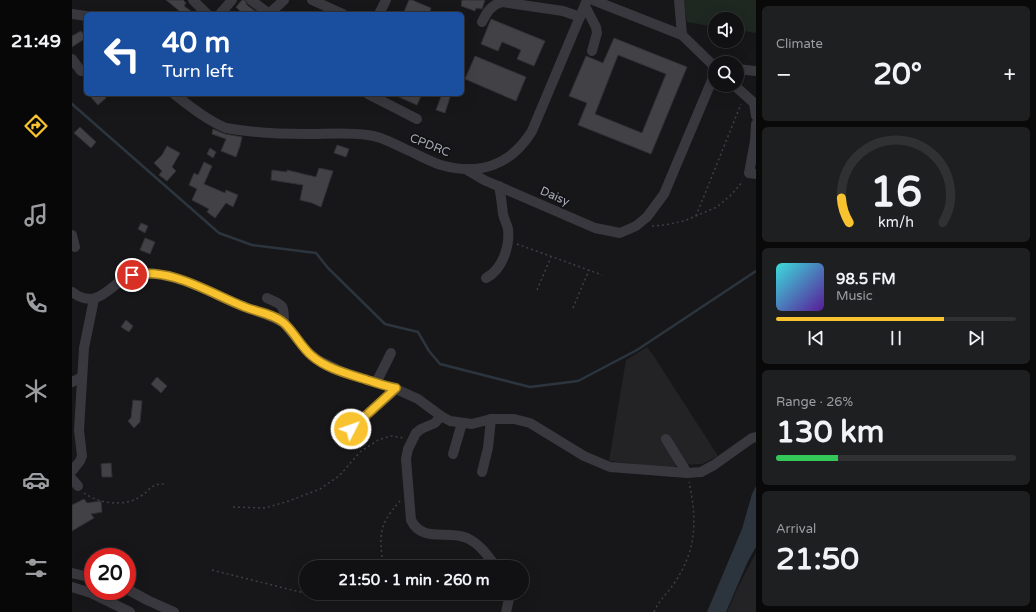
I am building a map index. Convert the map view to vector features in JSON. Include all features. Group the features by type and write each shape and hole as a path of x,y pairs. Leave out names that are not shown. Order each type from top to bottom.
{"street":[{"path":"193,0 205,12"},
{"path":"222,12 232,0"},
{"path":"251,0 267,12"},
{"path":"271,12 284,0"},
{"path":"381,12 386,0"},
{"path":"678,0 682,35"},
{"path":"319,1 339,12"},
{"path":"482,22 489,9 502,2 563,11 580,17"},
{"path":"588,2 682,35 708,60"},
{"path":"588,2 598,33 592,51"},
{"name":"CPDRC","path":"177,96 216,124 226,128 302,134 370,135 388,141 440,165 467,170 482,169 494,165 516,151 525,143 532,131 580,17 588,2"},
{"path":"72,14 84,16"},
{"path":"72,59 81,71"},
{"path":"744,70 756,71"},
{"path":"636,226 647,217 664,194 708,90"},
{"path":"741,92 755,103 756,116"},
{"path":"372,96 417,119"},
{"path":"752,173 756,141 756,124"},
{"name":"Daisy","path":"467,170 484,180 595,228 620,233 636,226"},
{"path":"486,278 493,274 497,269 506,252 508,240 508,229 499,186"},
{"path":"72,235 75,247"},
{"path":"72,292 86,299 94,299 104,295 123,279 142,273 162,275 192,283 284,323 307,351 318,360 343,372 396,388 418,399 450,421 472,424 491,420 514,419 530,424 584,456 610,467 687,473 701,472 714,465 756,436"},
{"path":"267,298 283,306 284,323"},
{"path":"72,471 82,456 79,430 84,348 94,299"},
{"path":"375,382 391,353"},
{"path":"72,382 82,377"},
{"path":"351,429 396,388"},
{"path":"441,416 435,423 421,429 416,433 406,455 411,520 413,525 419,531 431,534 457,536 472,541 491,560"},
{"path":"482,472 488,448 491,420"},
{"path":"453,454 462,423"},
{"path":"666,439 687,473"},
{"path":"72,573 84,576"},
{"path":"72,587 92,593 130,612"},
{"path":"136,594 174,612"},
{"path":"506,612 509,600"}],"path":[{"path":"696,216 745,96"},
{"path":"636,226 665,225 684,221 717,207 752,173"},
{"path":"508,240 602,275"},
{"path":"537,290 551,257"},
{"path":"573,308 589,270"},
{"path":"233,507 265,508 289,501 320,489 339,476 360,452 378,440 391,436 412,440"},
{"path":"654,612 658,604 675,584 689,557 693,542 694,512 687,473"},
{"path":"75,483 86,494 120,503 134,500 156,484 165,484"},
{"path":"383,560 380,534 390,512 400,500 408,494"},
{"path":"212,570 299,592"},
{"path":"332,600 351,600"}],"shaded area":[{"path":"683,0 756,0 756,33 744,31 744,12 708,12 708,26 687,22"},
{"path":"647,347 718,456 702,464 680,465 671,468 609,461 626,360"},
{"path":"756,486 756,547 748,561 726,612 707,612 742,529 752,494"},
{"path":"756,553 756,612 727,612 739,585"}],"building":[{"path":"166,0 183,0 186,3 184,6 192,12 181,12"},
{"path":"242,0 245,0 247,5 256,12 241,12 236,7"},
{"path":"409,0 431,8 430,12 404,12"},
{"path":"462,0 485,0 482,9 476,8 475,11 461,6"},
{"path":"491,19 545,41 534,66 517,59 521,50 502,42 498,51 481,44"},
{"path":"81,31 84,35 84,39 72,47 72,36"},
{"path":"614,38 687,67 651,154 578,125 587,103 569,96 586,56 603,63","holes":["618,55 666,74 642,133 595,114"]},
{"path":"475,56 526,77 516,101 465,79"},
{"path":"90,96 104,96 106,98 98,105"},
{"path":"397,96 421,96 417,105"},
{"path":"441,96 450,96 445,113 436,110"},
{"path":"80,127 96,142 91,148 74,133"},
{"path":"213,129 225,134 242,137 236,157 221,151 226,139 212,134"},
{"path":"337,145 349,149 346,157 334,153"},
{"path":"167,146 180,153 172,167 176,171 167,181 159,175 162,171 154,163 162,155"},
{"path":"210,148 216,152 213,158 207,154"},
{"path":"204,162 212,166 204,184 225,193 226,190 238,195 233,207 226,203 215,218 207,212 209,209 192,200 197,189 189,185 194,173 198,175"},
{"path":"319,168 333,171 321,207 300,200 303,185 271,180 272,170 287,172 287,170 316,177"},
{"path":"141,223 148,226 145,233 138,229"},
{"path":"145,238 155,242 150,254 140,250"},
{"path":"126,320 133,326 129,332 121,327"},
{"path":"157,377 167,386 161,393 151,384"},
{"path":"133,400 142,401 140,422 134,428 128,421 131,418"},
{"path":"111,463 112,477 102,477 101,464"},
{"path":"84,499 87,503 101,501 102,512 91,514 94,518 72,531 72,505"}],"waterway":[{"path":"72,104 219,233 252,245 316,253 328,268 385,324 418,332 429,351 440,364 530,387 578,381 637,350 756,271"}],"route":[{"path":"132,275 142,273 162,275 179,279 270,316 284,323 307,351 318,360 343,372 396,388 384,402 351,429"}]}
